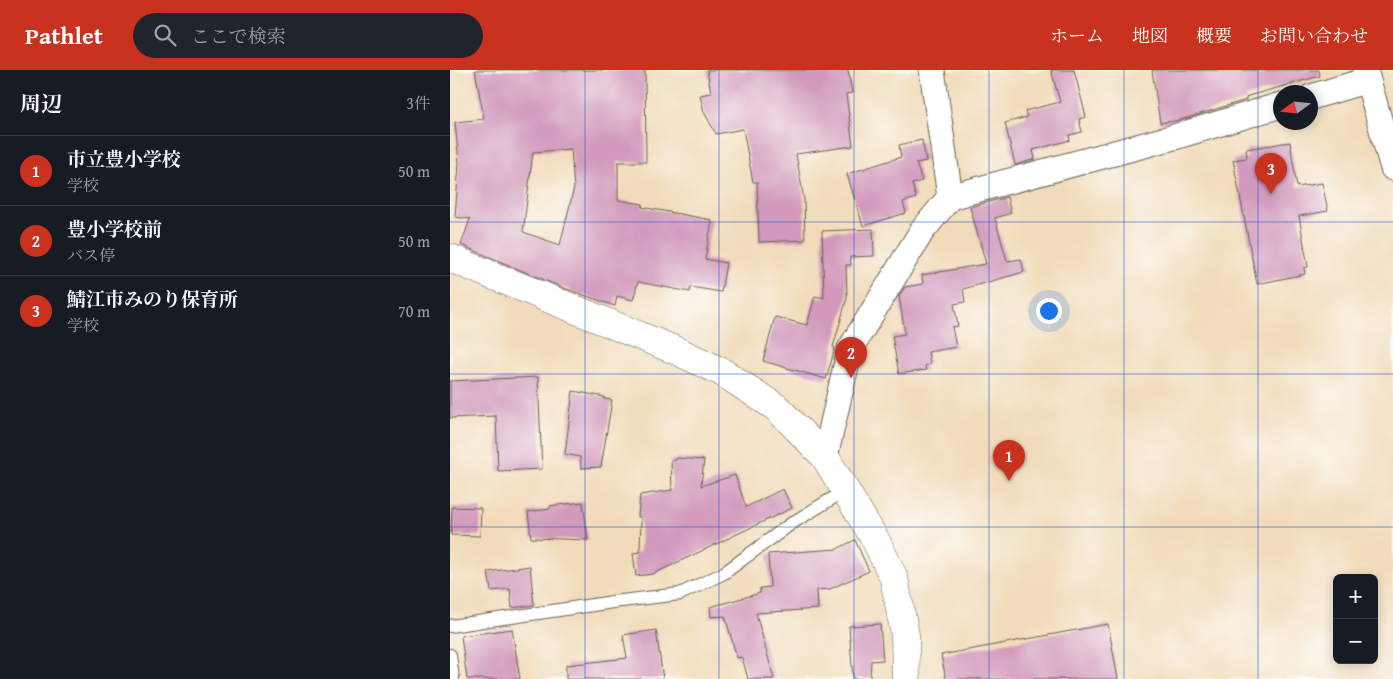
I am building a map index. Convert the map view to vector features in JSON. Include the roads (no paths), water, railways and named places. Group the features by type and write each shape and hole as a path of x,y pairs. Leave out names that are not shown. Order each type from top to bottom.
{"street":[{"path":"932,70 950,197"},
{"path":"1318,94 1367,75 1393,168"},
{"path":"825,457 850,349 922,231 950,197 1174,137 1273,108"},
{"path":"450,258 677,351 722,372 777,408 825,457 875,539 894,578 905,635 906,679"}],"lane":[{"path":"450,626 680,594 724,573 792,523 846,490"},
{"path":"450,655 452,679"}],"place":[{"name":"鯖江市みのり保育所","path":"1271,194"},
{"name":"豊小学校前","path":"851,378"},
{"name":"市立豊小学校","path":"1009,481"}]}
